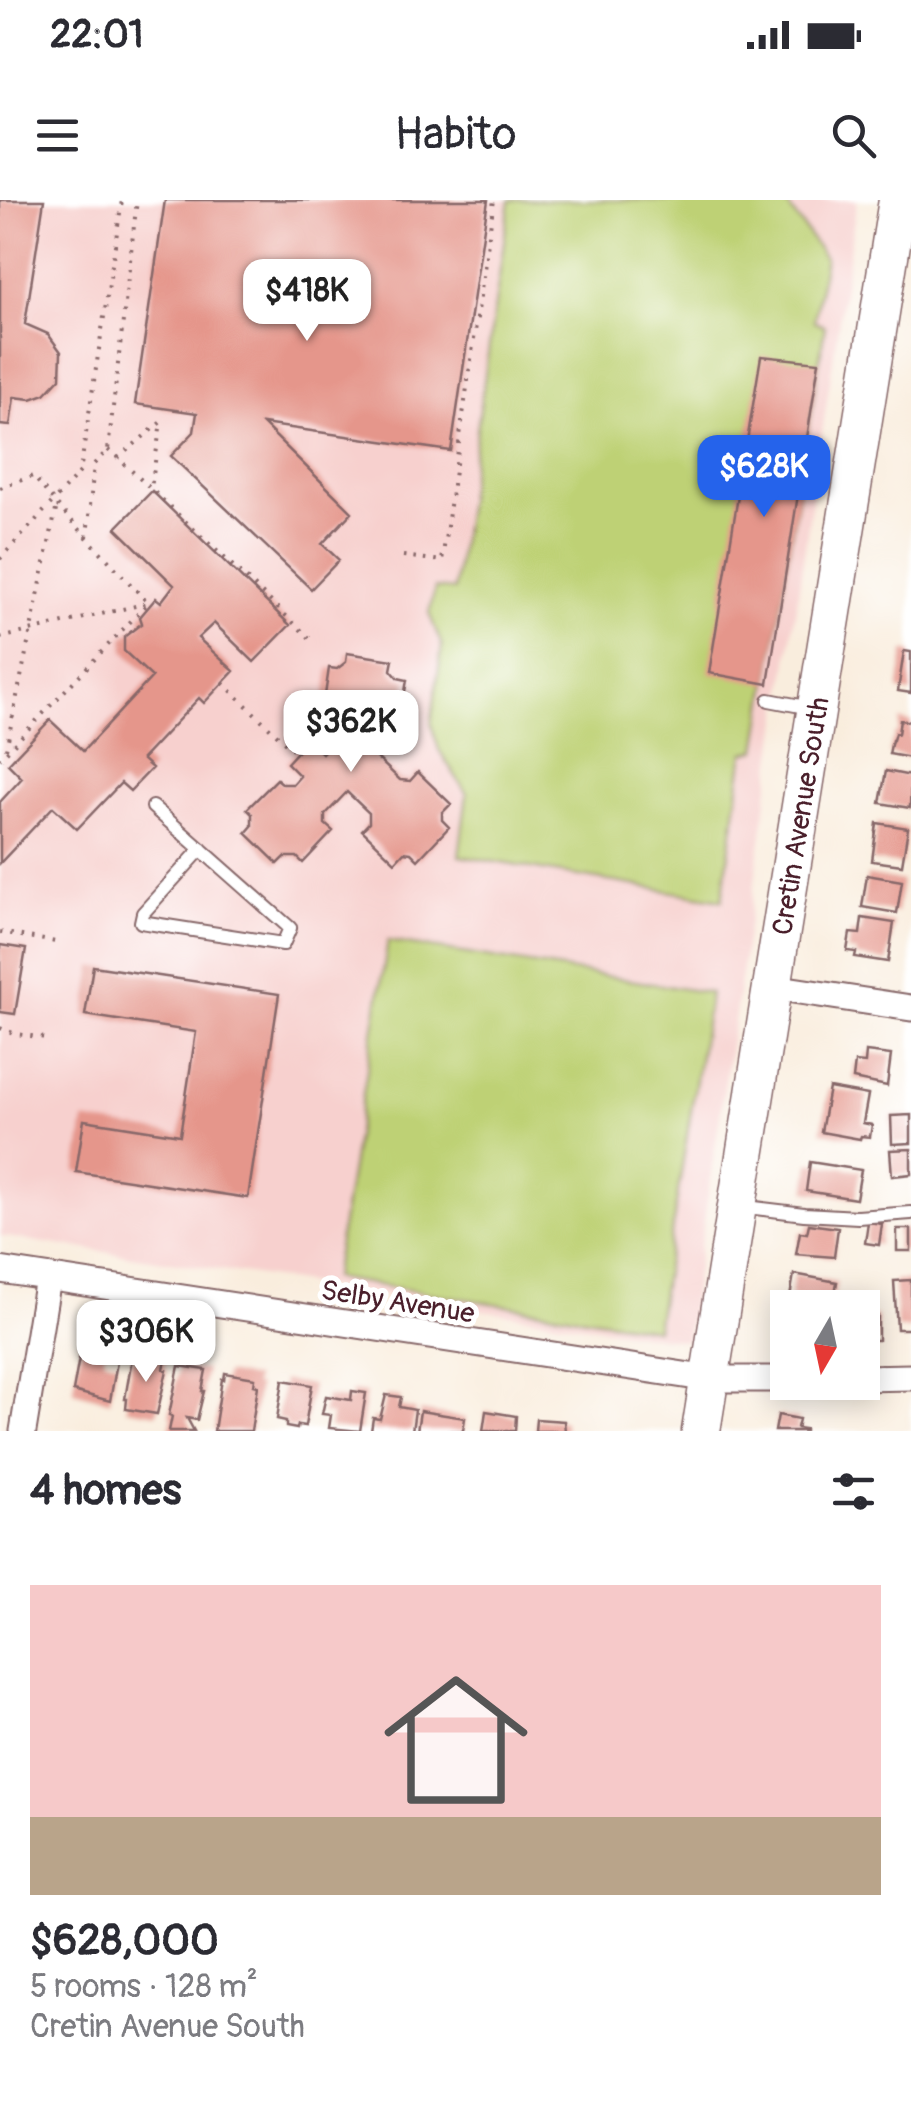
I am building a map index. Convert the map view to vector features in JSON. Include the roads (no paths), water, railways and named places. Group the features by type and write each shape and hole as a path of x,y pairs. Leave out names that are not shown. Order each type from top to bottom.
{"main road":[{"name":"Cretin Avenue South","path":"702,1431 817,709 901,225"}],"street":[{"path":"772,988 911,1008"},
{"name":"Selby Avenue","path":"0,1270 710,1379 770,1378"},
{"path":"24,1431 48,1278"},
{"path":"880,1378 911,1377"}],"lane":[{"path":"769,700 817,709"},
{"path":"154,807 290,928 283,944 141,922 142,912 201,850"},
{"path":"738,1206 858,1217 911,1212"}]}
